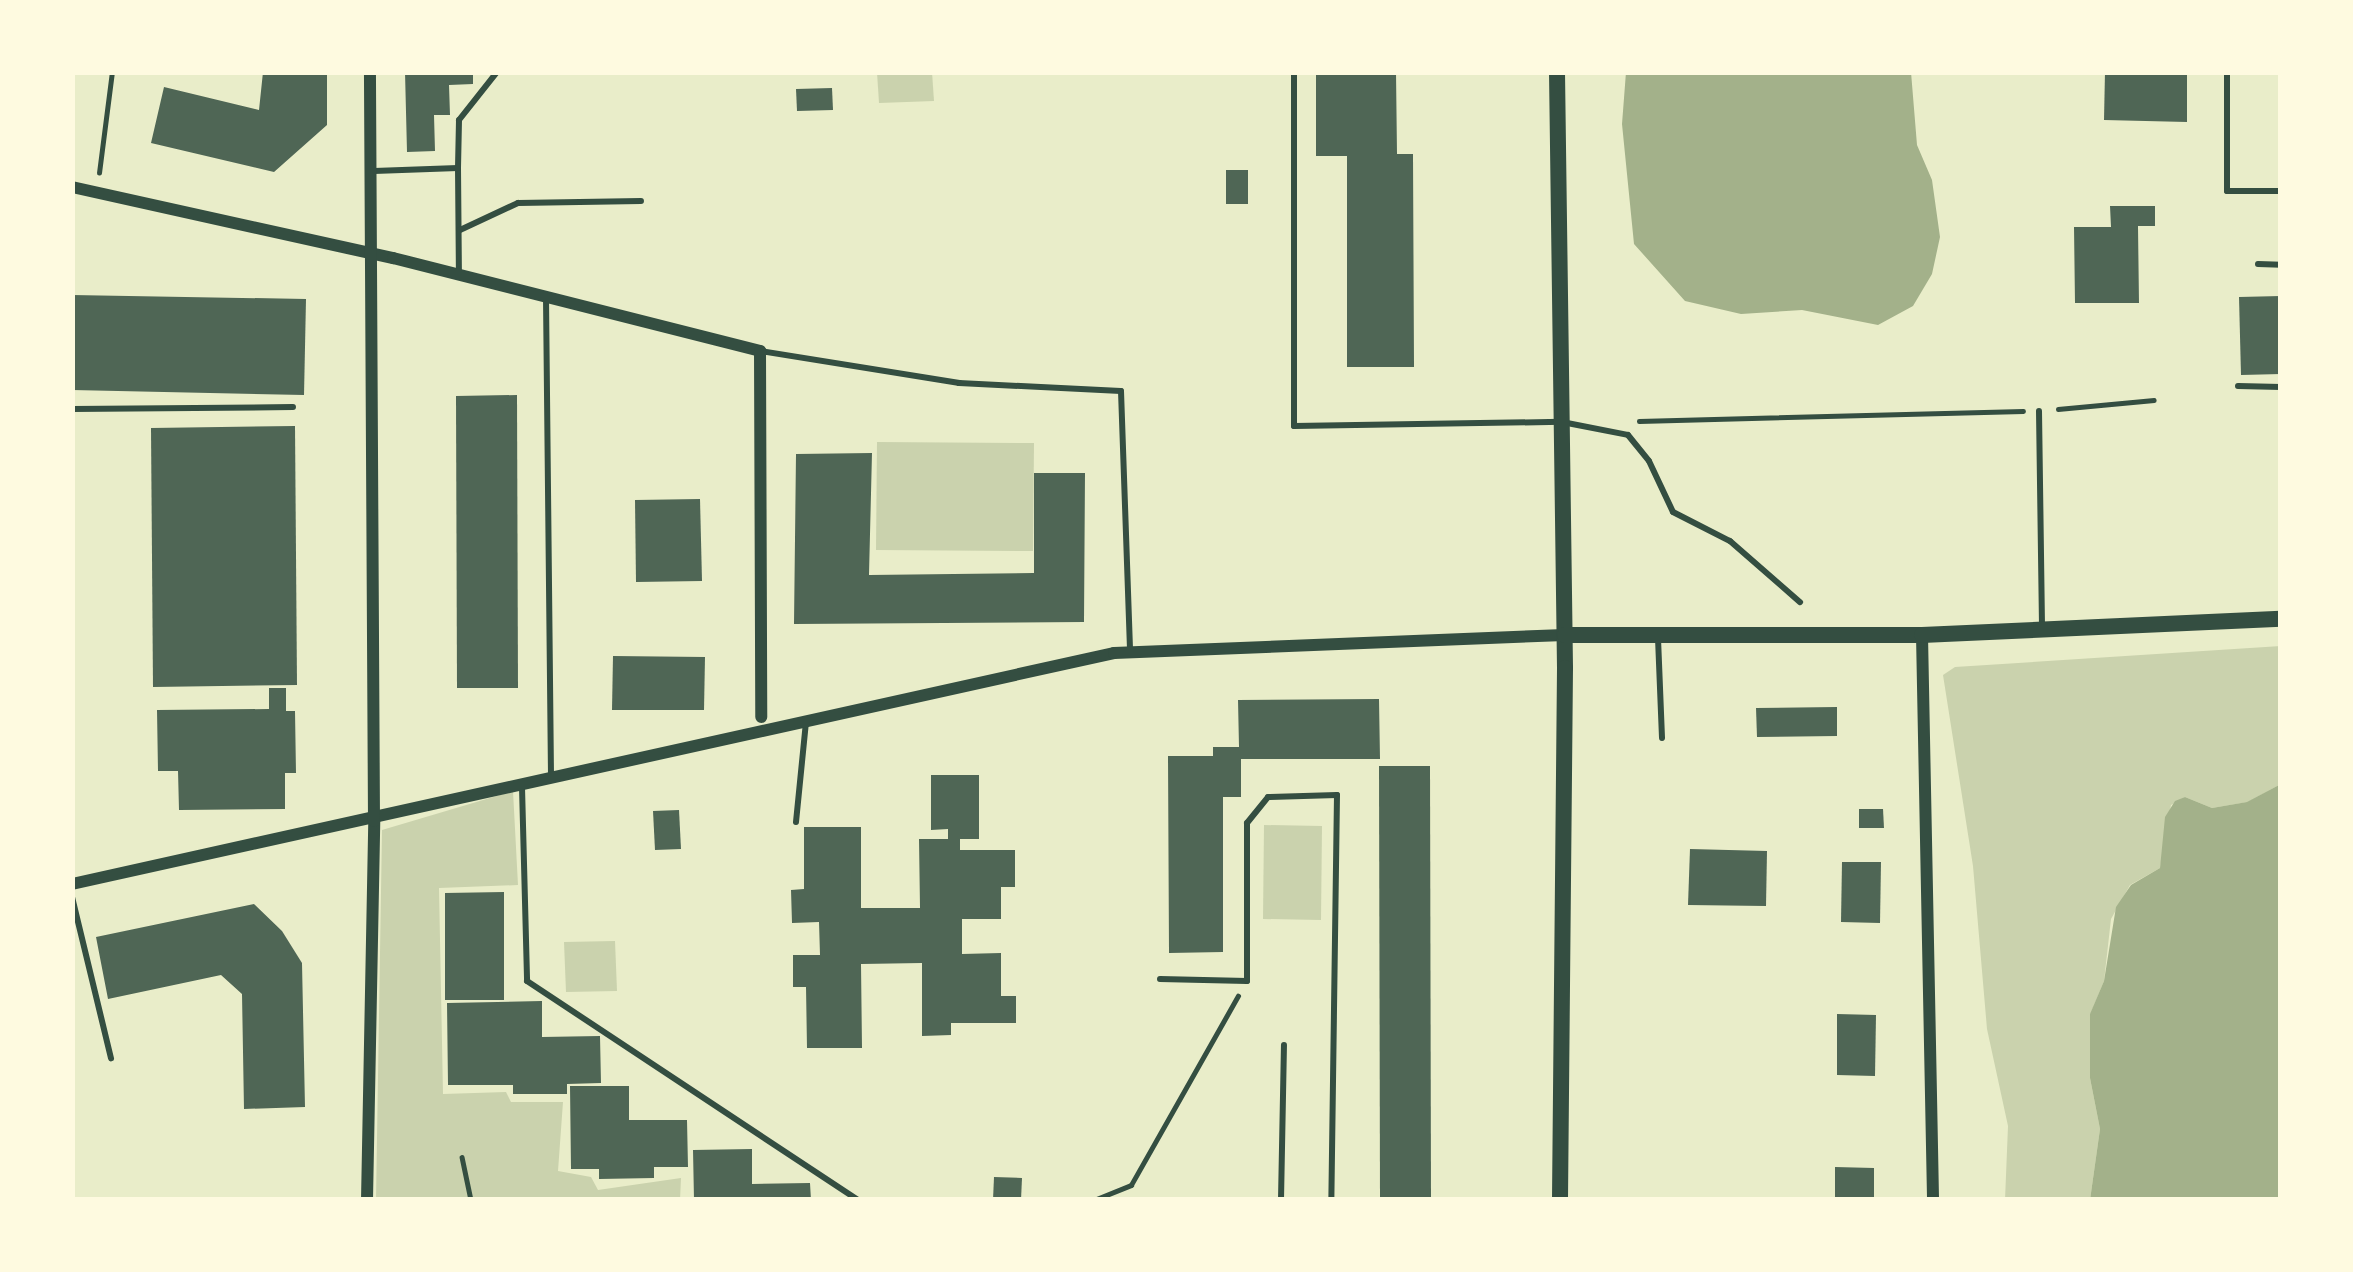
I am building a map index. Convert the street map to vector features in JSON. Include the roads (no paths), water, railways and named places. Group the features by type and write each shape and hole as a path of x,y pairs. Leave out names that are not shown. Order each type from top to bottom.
{"main road":[{"path":"1557,72 1565,634 1560,1200"},
{"path":"1565,634 1922,635 2281,619"}],"street":[{"path":"367,1200 374,820 370,72"},
{"path":"72,187 459,275 760,351 761,717"},
{"path":"72,884 374,820 551,774 806,718 1130,652 1565,634"},
{"path":"1922,635 1933,1200"}],"lane":[{"path":"459,275 459,120 496,72"},
{"path":"1294,72 1294,426 1562,422 1628,435 1649,461 1673,512 1730,542 1800,602"},
{"path":"2227,72 2227,190 2281,191"},
{"path":"370,171 458,168"},
{"path":"460,230 518,203 641,201"},
{"path":"2258,264 2281,265"},
{"path":"546,297 551,774"},
{"path":"760,351 959,383 1121,391 1130,652"},
{"path":"2238,386 2281,387"},
{"path":"72,409 293,407"},
{"path":"2038,411 2043,631"},
{"path":"1658,635 1662,738"},
{"path":"796,822 806,718"},
{"path":"522,781 527,981 857,1200"},
{"path":"1160,979 1247,981 1247,823 1268,796 1337,794 1331,1200"},
{"path":"72,897 111,1058"},
{"path":"1282,1200 1284,1045"}]}
